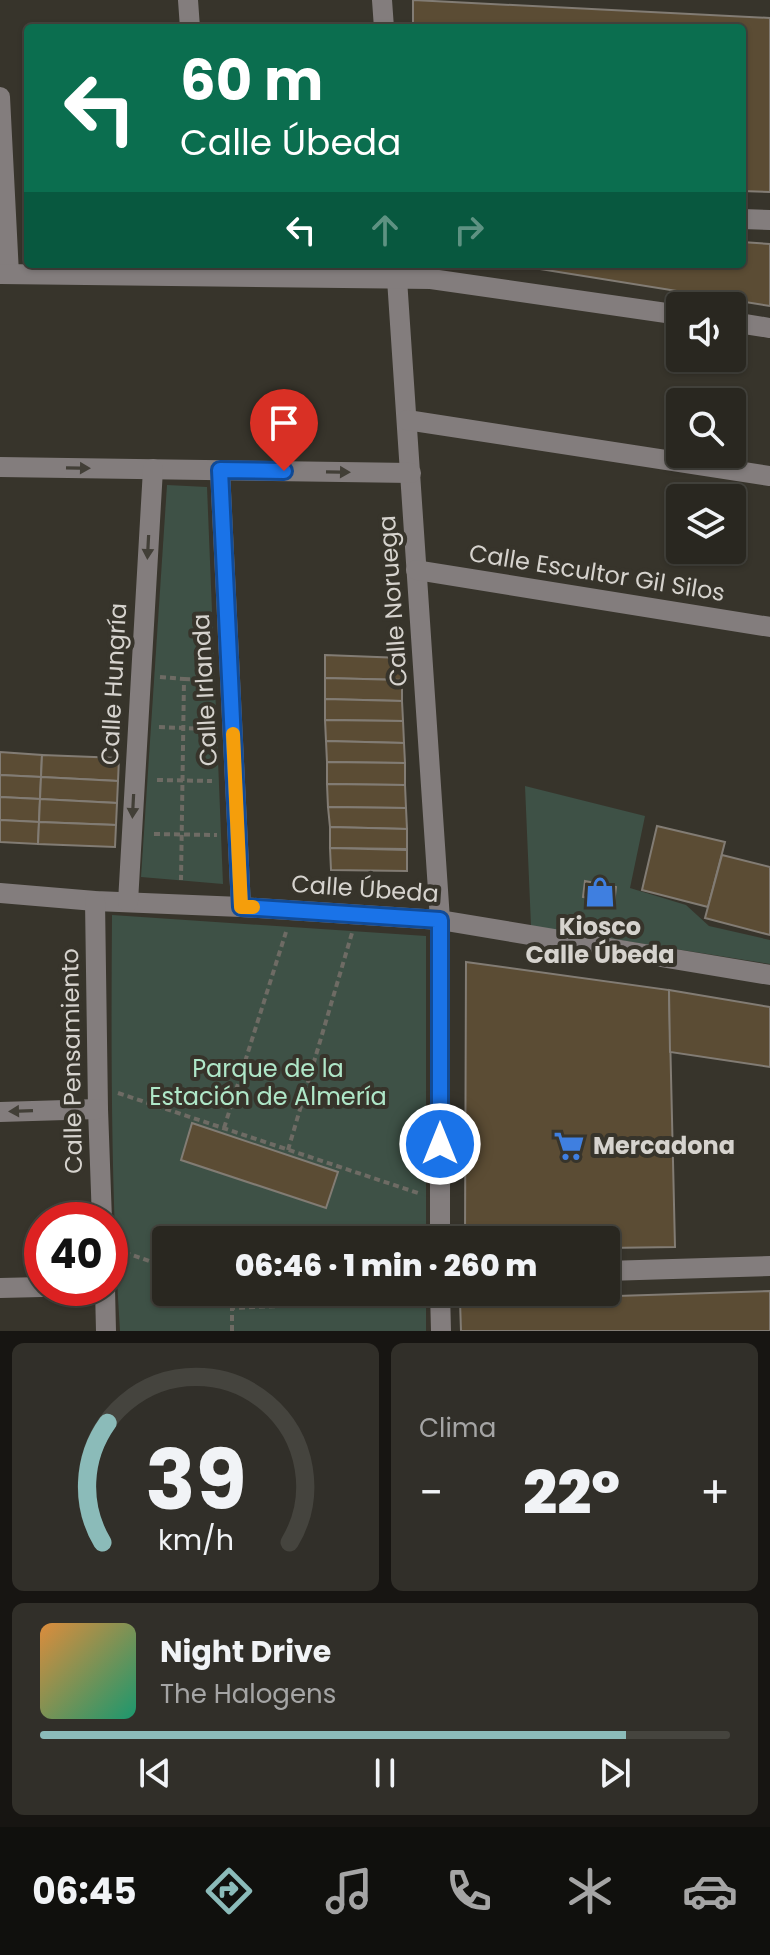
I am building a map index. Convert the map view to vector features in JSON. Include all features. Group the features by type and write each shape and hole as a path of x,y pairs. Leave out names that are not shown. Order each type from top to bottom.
{"street":[{"path":"188,0 190,24"},
{"path":"382,0 384,24"},
{"path":"0,97 5,274 204,270 396,271 431,279 666,313"},
{"path":"746,219 770,220"},
{"name":"Calle Noruega","path":"396,271 440,920 440,1226"},
{"path":"746,324 770,328"},
{"path":"407,420 770,476"},
{"path":"0,467 411,473"},
{"name":"Calle Hungría","path":"128,902 153,469"},
{"name":"Calle Irlanda","path":"220,470 241,907"},
{"name":"Calle Escultor Gil Silos","path":"416,570 770,627"},
{"name":"Calle Úbeda","path":"0,893 440,920 770,975"},
{"name":"Calle Pensamiento","path":"95,901 101,1202"},
{"path":"0,1112 98,1109"},
{"path":"620,1271 770,1266"},
{"path":"0,1288 24,1287"},
{"path":"105,1306 106,1331"},
{"path":"440,1306 441,1331"}],"path":[{"path":"154,677 215,680"},
{"path":"181,880 184,679"},
{"path":"151,726 217,730"},
{"path":"147,780 219,781"},
{"path":"144,834 221,836"},
{"path":"224,1128 287,927"},
{"path":"288,1150 352,931"},
{"path":"111,1091 427,1196"},
{"path":"128,1254 152,1262"},
{"path":"232,1331 232,1308 281,1306"}],"green space":[{"path":"167,485 207,487 223,884 141,877"},
{"path":"525,786 645,816 630,888 686,905 709,926 770,940 770,964 531,926"},
{"name":"Parque de la Estación de Almería","path":"112,915 426,936 426,1226 152,1226 152,1306 426,1306 426,1331 120,1331 119,1306 128,1306 128,1202 114,1202"}],"building":[{"path":"413,0 770,18 770,192 746,191 746,24 413,24"},
{"path":"746,242 770,244 770,306 746,302 746,292 683,292 534,268 746,268"},
{"path":"325,655 402,658 402,680 325,678"},
{"path":"325,678 402,680 402,701 325,699"},
{"path":"325,699 402,701 403,721 325,720"},
{"path":"325,720 403,721 404,743 326,741"},
{"path":"326,741 404,743 405,763 327,762"},
{"path":"0,752 42,755 41,777 0,775"},
{"path":"42,755 119,758 118,781 41,777"},
{"path":"327,762 405,763 405,785 327,784"},
{"path":"0,775 41,777 40,799 0,797"},
{"path":"41,777 118,781 117,803 40,799"},
{"path":"327,784 405,785 406,808 328,807"},
{"path":"0,797 40,799 39,822 0,820"},
{"path":"40,799 117,803 116,825 39,822"},
{"path":"328,807 406,808 407,829 330,827"},
{"path":"0,820 39,822 38,844 0,842"},
{"path":"39,822 116,825 115,847 38,844"},
{"path":"657,826 725,842 708,907 642,890"},
{"path":"330,827 407,829 407,849 330,848"},
{"path":"330,848 407,850 407,871 331,870"},
{"path":"722,855 770,867 770,935 705,918"},
{"name":"Kiosco Calle Úbeda","path":"585,881 616,887 614,904 583,897"},
{"name":"Mercadona","path":"466,962 669,990 675,1247 620,1248 620,1226 465,1226"},
{"path":"669,990 770,1007 770,1067 670,1052"},
{"path":"192,1123 338,1172 326,1208 181,1160"},
{"path":"770,1291 770,1331 461,1331 460,1306 620,1306 620,1296"}],"slow traffic":[{"path":"233,734 241,907 253,907"}],"place":[{"name":"Kiosco Calle Úbeda","path":"600,892"},
{"name":"Mercadona","path":"569,1146"}],"route":[{"path":"284,471 220,470 241,907 440,920 440,1144"}]}
